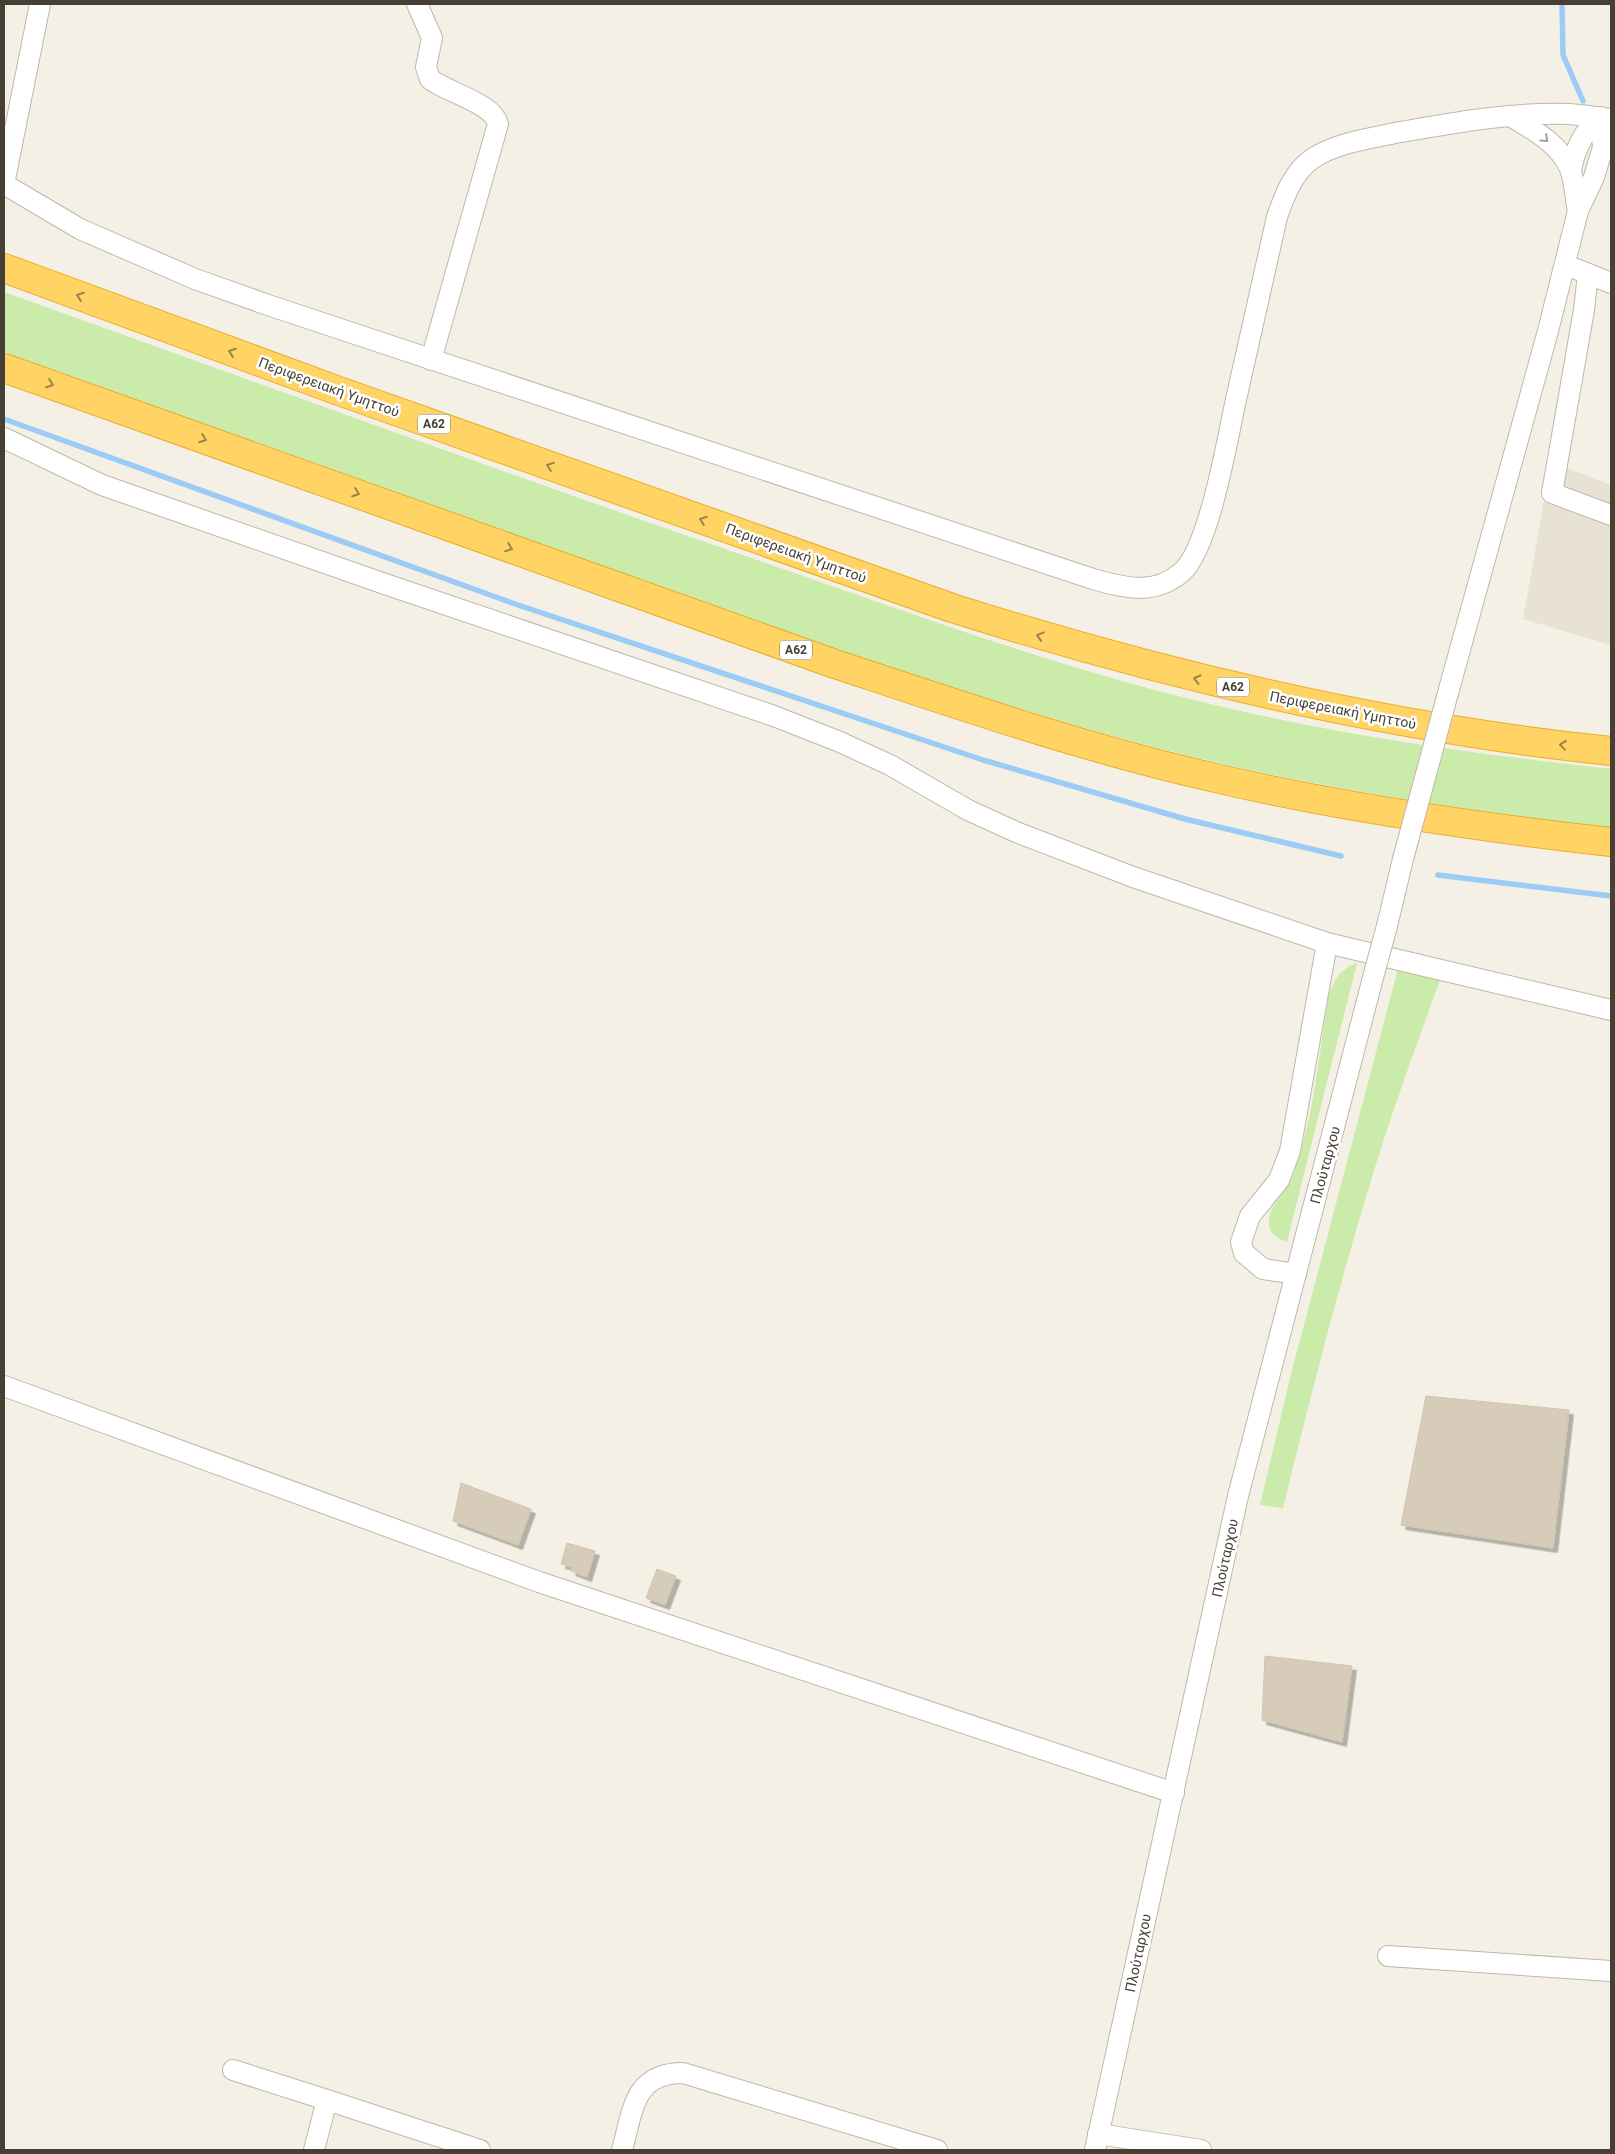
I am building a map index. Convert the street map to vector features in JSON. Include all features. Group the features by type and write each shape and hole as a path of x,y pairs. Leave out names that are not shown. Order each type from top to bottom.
{"highway":[{"name":"Περιφερειακή Υμηττού","path":"4,268 376,404 952,608 1040,636 1218,684 1308,704 1489,736 1611,751"},
{"name":"Α62","path":"4,368 835,664 962,706 1119,754 1210,777 1307,798 1471,826 1611,842"}],"street":[{"path":"40,4 4,184 80,229 195,279 431,360 1118,586 1156,587 1184,570 1196,552 1207,522 1277,217 1296,175 1311,159 1335,148 1371,138 1459,122 1510,116 1569,114 1606,118"},
{"path":"417,4 432,38 426,67 430,79 493,113 498,124 431,360"},
{"path":"1510,116 1542,136 1566,160 1571,171 1578,211"},
{"path":"1571,171 1572,159 1590,125 1606,118"},
{"path":"1578,211 1594,177 1603,147 1606,118"},
{"path":"1594,177 1611,161"},
{"name":"Πλούταρχου","path":"1097,2142 1238,1496 1403,859 1548,331 1578,211"},
{"path":"1565,265 1611,283"},
{"path":"1588,274 1584,310 1552,493 1611,515"},
{"path":"4,438 102,484 385,584 774,716 840,742 890,766 968,810 1016,832 1133,877 1327,943 1611,1010"},
{"path":"1296,1274 1263,1269 1244,1253 1240,1242 1250,1216 1279,1180 1290,1151 1327,943"},
{"path":"4,1386 539,1582 1174,1793"},
{"path":"1388,1956 1611,1971"},
{"path":"233,2070 480,2150"},
{"path":"622,2150 635,2104 642,2088 655,2077 668,2073 683,2073 937,2150"},
{"path":"314,2150 327,2100"},
{"path":"1097,2142 1201,2150"}],"shaded area":[{"path":"1551,462 1611,485 1611,645 1523,619"}],"green space":[{"path":"4,292 665,528 996,642 1115,679 1236,710 1329,729 1470,752 1611,769 1611,828 1416,801 1319,784 1223,764 1078,726 841,651 4,352"},
{"path":"1357,963 1287,1242 1273,1234 1269,1225 1269,1219 1273,1207 1291,1181 1304,1139 1313,1098 1329,994 1339,975 1346,968"},
{"path":"1398,969 1441,977 1396,1103 1368,1190 1330,1326 1283,1508 1260,1505 1291,1374"}],"building":[{"path":"1426,1396 1569,1410 1553,1548 1401,1525"},
{"path":"461,1483 531,1509 518,1545 453,1521"},
{"path":"567,1543 595,1551 587,1577 571,1571 572,1567 561,1564"},
{"path":"657,1569 676,1576 665,1605 646,1598"},
{"path":"1265,1656 1352,1666 1342,1742 1262,1720"}],"waterway":[{"path":"1562,4 1563,55 1583,101"},
{"path":"4,419 515,604 983,760 1185,819 1341,856"},
{"path":"1438,875 1611,896"}]}
